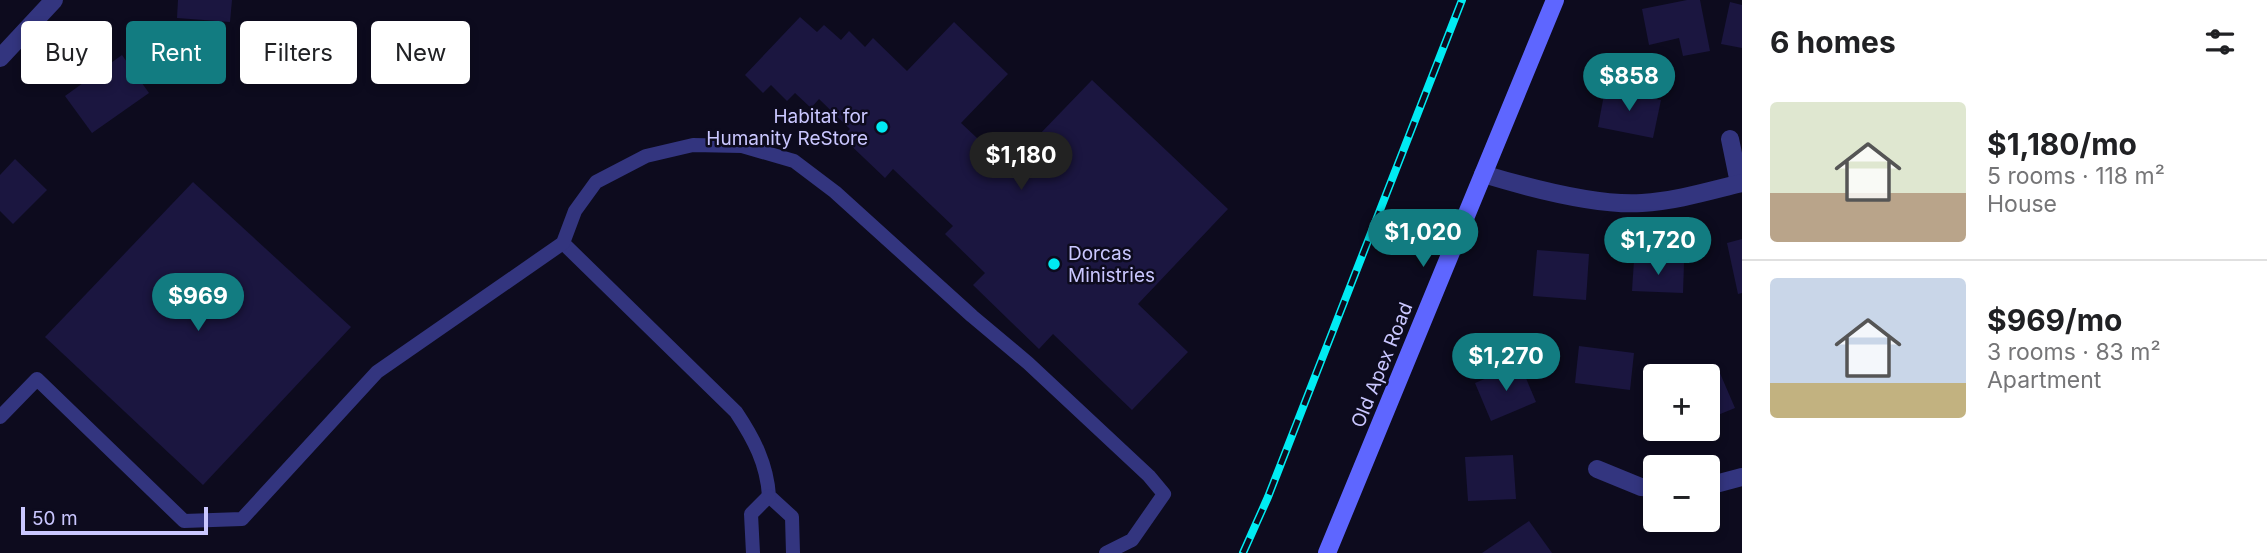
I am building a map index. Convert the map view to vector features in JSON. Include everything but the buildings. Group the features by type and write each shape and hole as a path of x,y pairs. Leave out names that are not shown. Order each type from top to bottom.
{"main road":[{"name":"Old Apex Road","path":"1327,553 1555,0"}],"street":[{"path":"0,58 54,0"},
{"path":"1483,174 1516,184 1612,203 1674,199 1741,183 1730,139"},
{"path":"1597,469 1643,487"},
{"path":"1720,483 1742,477"}],"lane":[{"path":"0,417 37,379 184,521 242,519 377,372 564,243 575,211 596,182 646,156 693,145 742,146 794,161 835,192 1028,363 1149,476 1164,494 1132,540 1106,553"},
{"path":"564,243 736,412 756,442 768,480 769,496 792,517 793,553"},
{"path":"753,553 751,514 769,496"}],"railway":[{"path":"1243,553 1268,497 1462,0"}],"place":[{"name":"Habitat for Humanity ReStore","path":"882,127"},
{"name":"Dorcas Ministries","path":"1054,264"}]}
